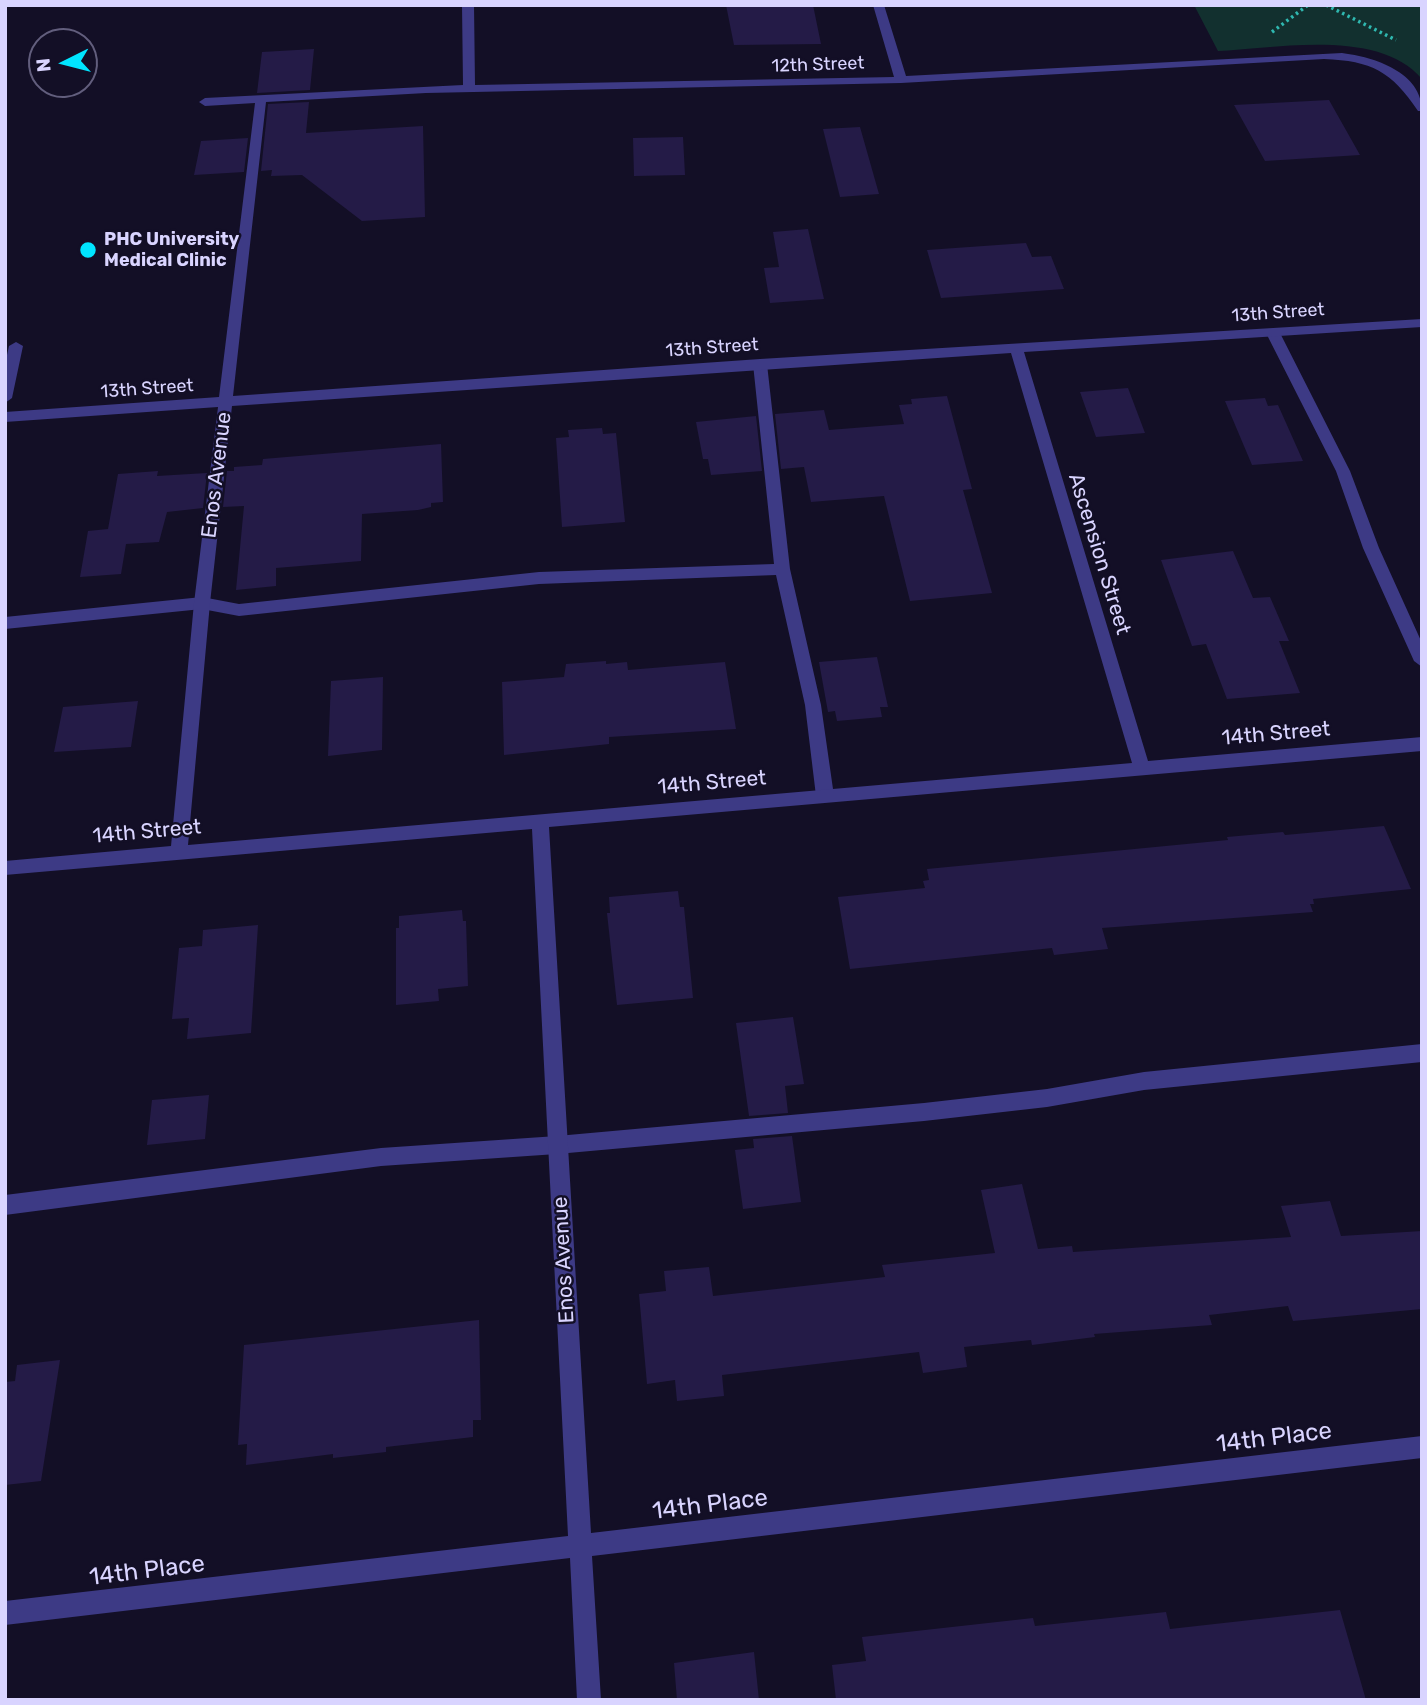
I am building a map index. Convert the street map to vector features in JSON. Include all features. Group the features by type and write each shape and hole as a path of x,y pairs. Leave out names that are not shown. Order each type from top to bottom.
{"street":[{"path":"468,5 469,88"},
{"path":"878,5 901,80"},
{"name":"12th Street","path":"205,102 469,88 901,80 1346,57 1385,67 1403,79 1419,104"},
{"name":"Enos Avenue","path":"178,852 202,603 261,99"},
{"name":"13th Street","path":"5,417 761,363 1017,350 1422,323"},
{"path":"1273,333 1343,471 1371,548 1422,661"},
{"path":"5,398 16,346"},
{"name":"Ascension Street","path":"1017,350 1142,769"},
{"path":"761,363 782,569 813,705 825,796"},
{"path":"5,623 202,603 239,610 539,578 782,569"},
{"name":"14th Street","path":"5,867 1422,744"},
{"name":"Enos Avenue","path":"540,821 589,1700"},
{"path":"5,1205 381,1157 557,1145 924,1112 1047,1098 1143,1081 1422,1053"},
{"name":"14th Place","path":"5,1613 1422,1447"}],"path":[{"path":"1265,35 1293,19 1308,5"},
{"path":"1325,5 1402,44"}],"green space":[{"path":"1194,5 1422,5 1422,79 1404,63 1381,53 1354,47 1297,45 1218,51"}],"building":[{"path":"726,5 813,5 821,44 734,45"},
{"path":"314,49 310,90 257,93 262,52"},
{"path":"1329,100 1360,155 1265,161 1234,105"},
{"path":"309,102 306,133 423,126 425,217 362,221 302,175 271,176 272,170 261,171 268,104"},
{"path":"860,127 879,194 840,197 823,129"},
{"path":"683,137 685,175 634,176 633,138"},
{"path":"248,138 244,172 194,175 201,141"},
{"path":"808,229 824,299 770,303 764,268 779,267 773,232"},
{"path":"1026,243 1032,257 1051,256 1064,289 941,298 927,250"},
{"path":"1128,388 1145,433 1096,437 1080,392"},
{"path":"947,396 972,489 963,490 992,593 910,601 884,496 811,502 804,467 781,469 775,414 824,410 829,430 904,424 899,405 912,404 911,399"},
{"path":"1265,398 1268,406 1278,405 1303,461 1252,465 1225,401"},
{"path":"756,416 762,471 711,475 708,459 703,459 696,422"},
{"path":"602,428 603,434 616,433 625,522 562,527 556,438 569,437 568,430"},
{"path":"441,444 443,502 431,503 431,507 418,510 362,514 361,561 276,568 276,586 236,590 244,506 223,507 227,471 234,471 234,467 262,465 263,459"},
{"path":"158,471 157,476 207,473 203,508 167,512 159,542 126,544 121,574 80,577 88,531 108,529 118,474"},
{"path":"1233,551 1253,598 1270,597 1289,641 1279,641 1300,693 1227,699 1206,644 1192,646 1161,560"},
{"path":"877,657 888,707 880,707 882,717 837,721 835,711 828,712 819,662"},
{"path":"606,661 606,664 627,662 628,670 725,662 736,729 609,737 609,744 504,755 502,682 564,677 566,664"},
{"path":"383,677 382,750 328,756 331,681"},
{"path":"138,701 131,747 54,752 63,707"},
{"path":"1384,826 1411,889 1313,899 1314,904 1310,904 1313,912 1102,928 1108,949 1054,955 1052,948 850,969 838,897 925,888 923,881 929,880 927,869 1228,840 1227,837"},
{"path":"678,891 680,907 684,907 693,998 617,1005 607,913 610,913 609,897"},
{"path":"462,910 463,921 466,921 468,986 438,989 439,1001 396,1005 396,928 399,928 399,916"},
{"path":"258,925 251,1033 187,1039 189,1018 172,1019 179,948 202,946 203,930"},
{"path":"793,1017 804,1084 785,1086 788,1113 749,1116 736,1023"},
{"path":"209,1095 205,1139 147,1145 152,1100"},
{"path":"792,1136 801,1202 743,1209 735,1150 754,1148 753,1139"},
{"path":"1022,1184 1038,1249 1072,1246 1073,1252 1291,1237 1281,1206 1330,1201 1341,1236 1422,1231 1422,1309 1293,1321 1288,1306 1209,1315 1212,1325 1094,1334 1095,1337 1032,1345 1031,1340 964,1347 967,1367 923,1373 919,1352 722,1375 724,1396 677,1401 675,1380 647,1384 639,1294 666,1291 664,1271 709,1267 713,1296 885,1277 882,1265 995,1253 981,1190"},
{"path":"479,1320 481,1420 473,1420 473,1437 386,1447 386,1452 333,1458 333,1454 246,1465 247,1444 238,1445 244,1345"},
{"path":"60,1360 41,1481 5,1485 5,1382 15,1381 17,1365"},
{"path":"1340,1610 1366,1700 836,1700 832,1665 866,1661 862,1637 1033,1618 1035,1626 1166,1612 1170,1629"},
{"path":"754,1652 759,1700 677,1700 674,1663"}],"place":[{"name":"PHC University Medical Clinic","path":"88,250"}]}
